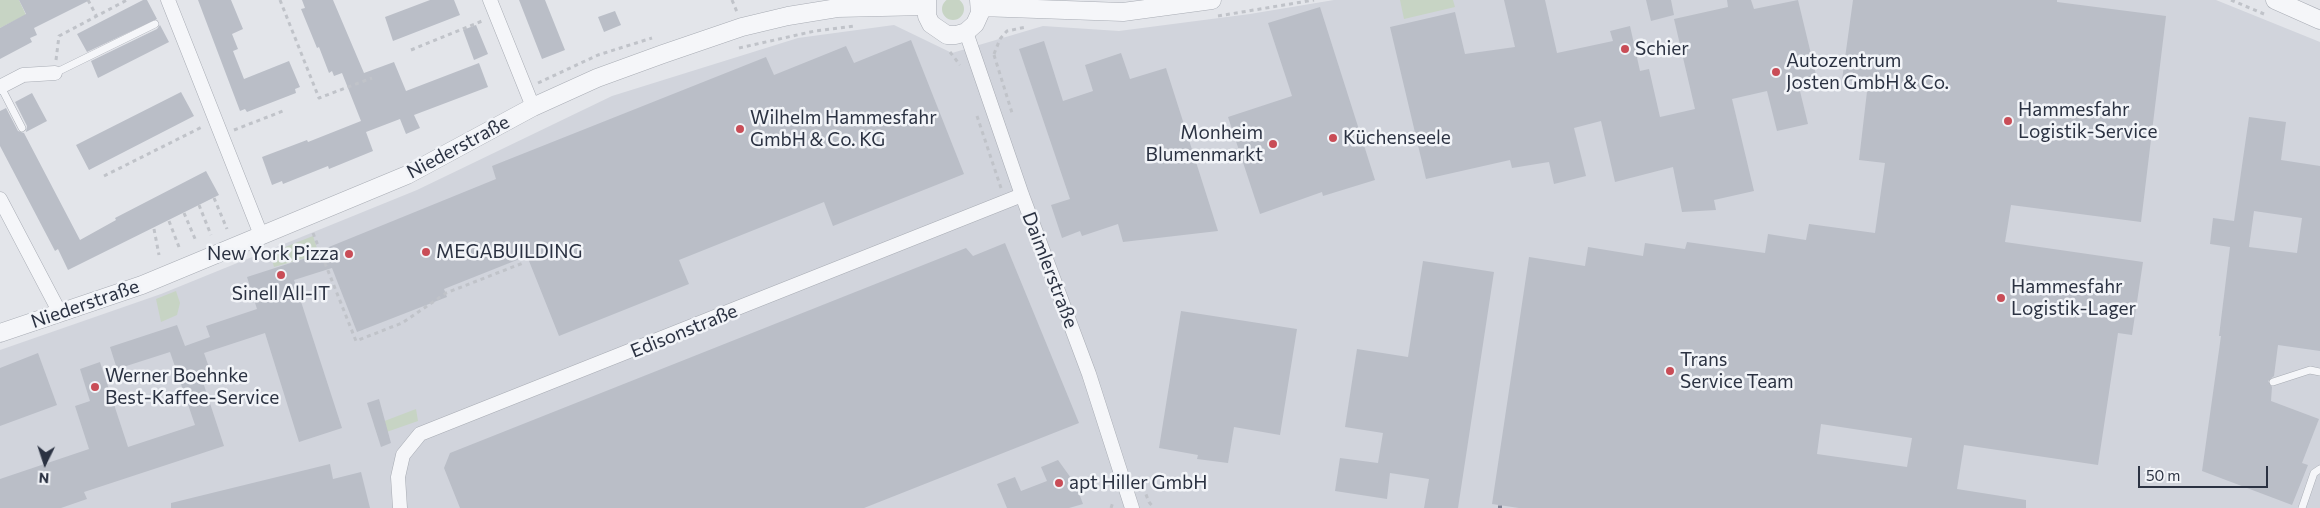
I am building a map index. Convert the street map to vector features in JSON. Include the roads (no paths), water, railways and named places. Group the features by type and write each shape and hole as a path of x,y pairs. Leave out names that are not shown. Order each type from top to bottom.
{"street":[{"path":"168,0 262,235"},
{"path":"490,0 534,106"},
{"path":"926,3 931,24 938,31 947,35 966,32 975,24 980,4 1052,5 1123,12 1212,0"},
{"path":"2275,0 2320,20"},
{"name":"Niederstraße","path":"0,333 142,285 262,235 310,224 407,175 534,106 597,78 742,27 837,8 926,3"},
{"name":"Daimlerstraße","path":"966,32 1022,195 1089,374 1132,508"},
{"path":"0,87 24,75 55,73"},
{"name":"Edisonstraße","path":"400,508 398,477 403,455 420,434 1022,195"},
{"path":"0,199 60,313"}],"lane":[{"path":"55,73 155,24"},
{"path":"0,87 22,128"},
{"path":"2273,382 2310,370 2320,372"},
{"path":"2302,508 2314,473 2320,469"}],"place":[{"name":"Schier","path":"1625,49"},
{"name":"Autozentrum Josten GmbH & Co.","path":"1776,72"},
{"name":"Hammesfahr Logistik-Service","path":"2008,121"},
{"name":"Wilhelm Hammesfahr GmbH & Co. KG","path":"740,129"},
{"name":"Küchenseele","path":"1333,138"},
{"name":"Monheim Blumenmarkt","path":"1273,144"},
{"name":"MEGABUILDING","path":"426,252"},
{"name":"New York Pizza","path":"349,254"},
{"name":"Sinell All-IT","path":"281,275"},
{"name":"Hammesfahr Logistik-Lager","path":"2001,298"},
{"name":"Trans Service Team","path":"1670,371"},
{"name":"Werner Boehnke Best-Kaffee-Service","path":"95,387"},
{"name":"apt Hiller GmbH","path":"1059,483"}]}
